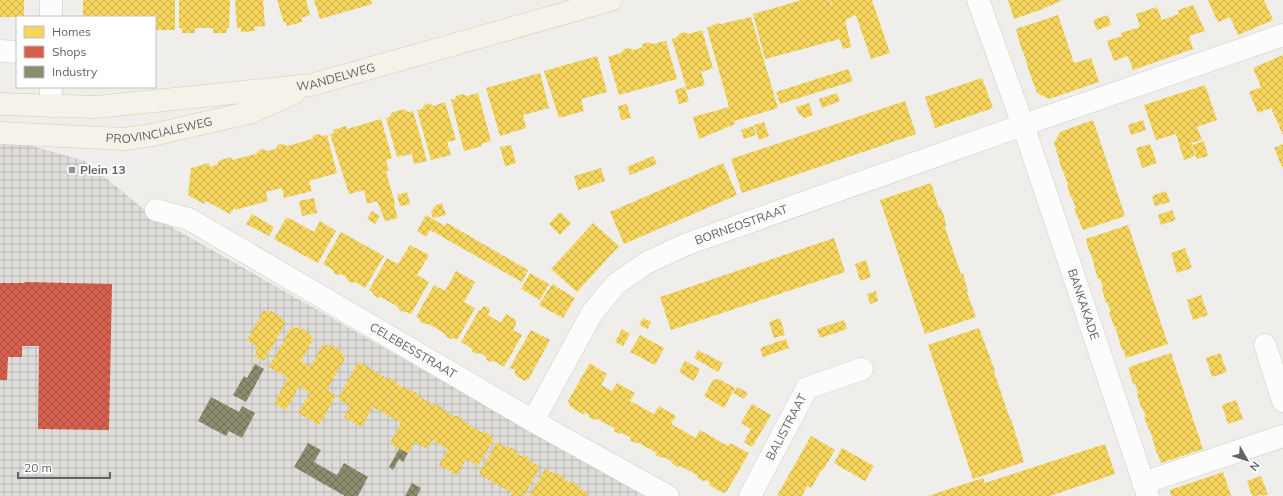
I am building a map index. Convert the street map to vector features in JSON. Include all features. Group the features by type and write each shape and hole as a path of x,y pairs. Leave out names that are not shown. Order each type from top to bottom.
{"main road":[{"name":"WANDELWEG","path":"51,96 96,107 311,85 611,0"},
{"name":"PROVINCIALEWEG","path":"0,133 125,139 152,135 252,112 311,85"},
{"path":"0,104 51,96"}],"street":[{"path":"51,0 51,16"},
{"name":"BANKAKADE","path":"978,0 1023,125 1146,490 1283,436"},
{"path":"1023,125 1283,35"},
{"path":"0,51 16,52"},
{"name":"BORNEOSTRAAT","path":"533,421 592,313 616,284 648,262 687,244 1023,125"},
{"name":"CELEBESSTRAAT","path":"156,210 189,219 533,421 668,496"},
{"path":"1265,345 1283,401"},
{"name":"BALISTRAAT","path":"750,496 807,388 862,369"}],"shaded area":[{"path":"0,137 85,161 152,216 645,496 0,496"}],"building: Homes":[{"path":"0,0 24,0 24,16 0,17"},
{"path":"83,0 175,0 175,30 156,30 156,16 83,16"},
{"path":"179,0 230,0 229,28 227,28 226,33 213,33 213,28 195,28 195,33 182,33 182,28 179,28"},
{"path":"235,0 263,0 265,26 254,27 255,31 241,32 241,28 237,28"},
{"path":"277,0 306,0 310,15 301,18 302,22 287,26 286,22 284,23"},
{"path":"314,0 371,0 372,4 320,19"},
{"path":"802,0 830,0 833,11 831,0 872,0 890,53 871,59 856,15 845,20 851,47 843,49 840,39 765,59 753,14"},
{"path":"1008,0 1063,0 1014,19"},
{"path":"1264,0 1273,20 1238,35 1230,17 1218,22 1208,1"},
{"path":"1193,5 1205,31 1189,36 1193,49 1133,70 1128,56 1114,61 1107,41 1122,36 1121,33 1140,27 1136,14 1157,7 1162,20 1179,14 1178,10"},
{"path":"1058,15 1074,63 1091,58 1099,82 1049,99 1037,93 1018,39 1016,29"},
{"path":"1108,15 1111,25 1097,30 1093,20"},
{"path":"751,17 778,108 734,121 735,124 699,139 693,117 729,107 707,28 717,23 721,24"},
{"path":"702,30 713,68 701,72 705,85 687,90 672,39 685,32 689,34"},
{"path":"666,41 677,79 619,95 608,57 621,53 624,49 629,48 633,50 641,48 643,44 648,42 652,44"},
{"path":"1283,55 1283,135 1271,108 1258,113 1249,92 1261,87 1253,68"},
{"path":"597,56 607,92 581,99 584,111 559,118 544,71"},
{"path":"848,69 853,81 780,104 776,92"},
{"path":"540,73 549,108 523,115 526,128 500,136 486,88"},
{"path":"982,78 993,108 935,128 925,97"},
{"path":"1205,85 1217,120 1197,127 1202,140 1191,143 1195,156 1184,160 1176,134 1156,140 1144,105"},
{"path":"685,87 689,101 679,104 675,90"},
{"path":"478,93 491,141 481,144 482,146 464,151 451,100 455,99 456,96 463,94 466,96"},
{"path":"837,93 840,101 822,108 819,99"},
{"path":"905,101 916,134 742,193 731,159"},
{"path":"445,102 456,140 447,142 451,155 431,160 417,110 422,109 424,105 430,103 433,106"},
{"path":"809,103 813,115 805,118 799,114 796,107"},
{"path":"627,104 631,118 621,120 618,106"},
{"path":"404,109 408,112 413,111 427,161 414,164 412,154 397,157 386,118 390,117 391,113"},
{"path":"381,119 392,158 386,160 389,171 386,171 398,218 385,221 377,201 367,204 364,190 349,194 330,134 334,133 333,130 346,126 347,129"},
{"path":"1093,120 1125,216 1083,230 1074,208 1076,208 1071,198 1068,184 1054,143 1060,132"},
{"path":"1143,120 1146,130 1131,135 1128,125"},
{"path":"764,122 769,136 759,140 754,125"},
{"path":"753,126 756,135 744,139 741,130"},
{"path":"318,134 322,136 327,135 337,173 309,181 312,191 284,198 282,188 266,192 268,201 235,210 235,207 230,214 206,201 204,204 188,195 191,168 209,163 210,167 218,164 218,161 231,157 232,160 256,154 259,150 263,149 267,151 276,149 278,145 283,144 287,146 312,139 314,135"},
{"path":"1204,141 1208,156 1197,159 1192,145"},
{"path":"1150,144 1157,163 1142,168 1136,148"},
{"path":"1283,144 1283,169 1274,148"},
{"path":"511,145 516,163 505,166 500,147"},
{"path":"653,156 657,164 630,175 627,167"},
{"path":"723,163 737,195 624,244 610,212"},
{"path":"601,168 605,181 578,190 574,176"},
{"path":"931,183 939,208 940,207 944,216 945,227 961,274 963,273 967,293 976,317 925,334 880,200"},
{"path":"1166,191 1170,202 1155,206 1152,196"},
{"path":"407,192 410,204 400,206 397,195"},
{"path":"314,198 317,213 302,216 299,201"},
{"path":"442,203 446,215 433,218 431,212 436,205"},
{"path":"1172,210 1176,220 1161,225 1158,215"},
{"path":"372,211 380,216 375,224 367,219"},
{"path":"560,212 571,223 560,235 549,224"},
{"path":"252,214 274,227 269,236 246,224"},
{"path":"426,215 445,226 447,223 528,270 522,282 430,230 426,237 417,231"},
{"path":"286,218 289,218 314,232 320,221 336,231 318,263 274,239"},
{"path":"593,223 619,246 577,292 551,269"},
{"path":"1128,225 1168,344 1126,358 1109,313 1111,312 1107,302 1106,303 1103,288 1100,279 1098,279 1086,239"},
{"path":"341,232 384,256 365,288 355,282 352,283 348,281 346,277 341,274 338,275 334,273 332,269 323,264"},
{"path":"834,238 845,272 671,330 660,297"},
{"path":"410,245 429,255 417,275 429,282 411,314 399,310 398,307 381,297 378,298 369,290 387,258 398,264"},
{"path":"1185,248 1192,268 1177,273 1171,253"},
{"path":"866,260 871,277 860,281 855,264"},
{"path":"456,271 475,282 464,302 475,308 457,340 454,338 450,339 436,328 420,322 419,318 416,317 434,285 445,291"},
{"path":"530,273 549,284 540,300 521,289"},
{"path":"552,284 575,298 563,318 539,305"},
{"path":"876,291 878,301 870,304 867,294"},
{"path":"1201,295 1208,315 1193,320 1187,300"},
{"path":"484,306 490,309 488,315 501,323 506,314 516,320 513,330 522,335 504,367 494,361 491,362 487,360 485,356 480,353 476,354 471,348 461,342 479,310 480,311"},
{"path":"264,310 268,312 271,311 286,322 264,361 254,356 257,351 255,349 257,346 247,340"},
{"path":"643,318 651,322 648,329 639,325"},
{"path":"780,318 785,335 774,338 769,322"},
{"path":"844,320 847,329 820,338 817,329"},
{"path":"292,326 296,328 299,327 309,332 310,336 314,338 301,361 310,366 303,379 324,343 328,346 331,345 346,356 327,390 336,395 319,425 298,413 310,393 299,386 286,410 274,403 288,378 269,367"},
{"path":"979,328 995,371 994,372 1011,419 1024,462 973,479 928,345"},
{"path":"622,329 630,334 623,346 615,342"},
{"path":"531,330 550,340 528,380 526,379 525,381 515,375 515,370 511,368 510,370 509,369"},
{"path":"640,335 664,348 655,365 630,352"},
{"path":"786,339 789,348 763,357 760,348"},
{"path":"698,350 723,363 718,372 694,358"},
{"path":"1171,353 1203,449 1161,463 1144,417 1146,417 1141,407 1135,383 1133,384 1129,367"},
{"path":"1220,353 1227,372 1212,377 1206,358"},
{"path":"685,361 700,369 694,381 679,372"},
{"path":"358,362 364,364 388,379 391,378 398,385 417,393 418,396 443,408 444,411 449,414 458,416 481,432 484,431 490,435 494,439 478,466 466,459 457,475 439,465 448,449 432,440 427,449 415,442 408,453 399,449 390,443 401,423 373,407 361,427 344,417 350,406 338,399"},
{"path":"590,363 607,374 601,385 612,391 617,383 635,393 630,401 654,414 659,406 676,416 671,424 695,438 700,430 728,446 730,443 749,453 727,491 723,493 709,485 710,482 706,480 703,481 698,478 697,475 680,466 677,467 664,457 661,458 656,455 655,452 639,443 631,441 630,437 622,433 619,434 614,431 614,428 597,419 594,420 585,412 584,415 570,406 568,401"},
{"path":"719,379 735,388 724,408 704,396 713,380"},
{"path":"737,387 748,393 744,399 733,393"},
{"path":"1236,400 1243,419 1228,424 1222,405"},
{"path":"752,404 771,415 752,447 744,442 751,429 741,423"},
{"path":"811,436 835,450 811,488 807,486 802,496 777,496"},
{"path":"497,442 507,448 510,447 521,456 524,455 540,467 524,496 511,496 512,493 479,474"},
{"path":"1105,444 1115,474 1050,496 928,496 983,478 985,483"},
{"path":"842,448 874,466 865,481 834,463"},
{"path":"545,469 563,476 564,479 577,484 578,487 588,493 586,496 529,496"},
{"path":"1223,472 1231,496 1171,496 1170,490"},
{"path":"1261,476 1268,495 1252,496 1247,481"}],"building: Shops":[{"path":"25,282 112,284 109,430 38,429 39,346 22,346 22,357 8,357 7,380 0,380 0,283"}],"building: Industry":[{"path":"255,364 264,369 246,402 233,395 244,376 247,378"},
{"path":"211,397 239,412 242,406 255,413 242,438 229,431 226,436 198,421"},
{"path":"308,443 321,450 314,462 326,469 337,475 344,463 368,477 358,496 345,496 294,467"},
{"path":"399,449 408,453 403,462 399,459 393,470 389,467"},
{"path":"412,483 421,488 417,496 405,496"}],"place":[{"name":"Plein 13","path":"72,170"}]}
